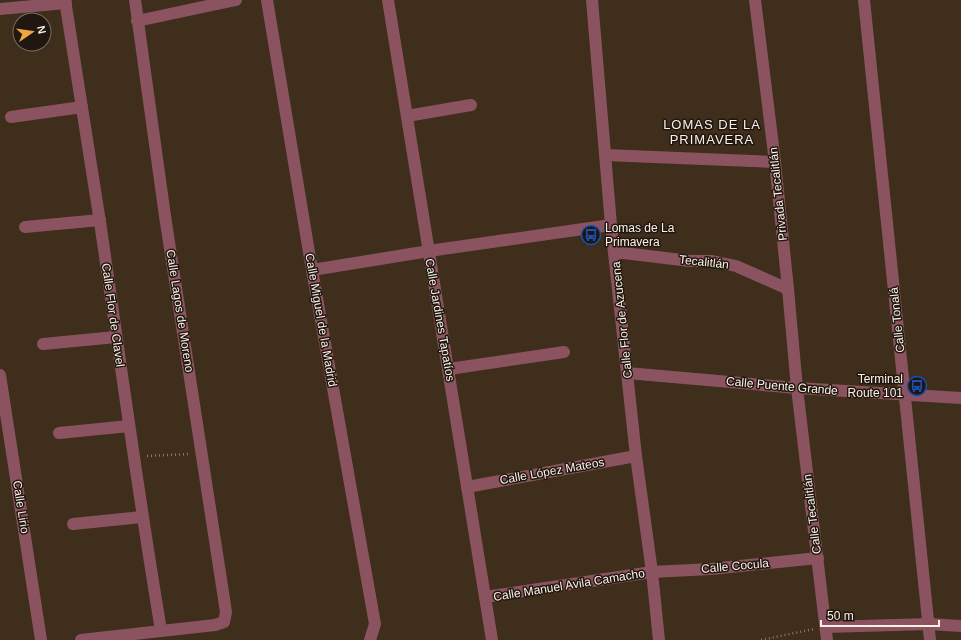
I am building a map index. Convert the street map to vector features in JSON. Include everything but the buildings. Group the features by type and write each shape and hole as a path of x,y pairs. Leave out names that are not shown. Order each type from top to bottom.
{"street":[{"name":"Calle Lagos de Moreno","path":"135,0 165,216 226,612 224,622 215,625 162,630"},
{"path":"138,21 236,0"},
{"name":"Calle Miguel de la Madrid","path":"267,0 312,270 375,624 370,640"},
{"name":"Calle Jardines Tapatíos","path":"388,0 492,640"},
{"name":"Calle Flor de Azucena","path":"592,0 611,225 636,456 652,572 659,640"},
{"name":"Privada Tecalitlán","path":"755,0 775,162 797,388"},
{"name":"Calle Tonalá","path":"864,0 930,640"},
{"path":"0,9 66,1"},
{"name":"Calle Flor de Clavel","path":"66,1 100,220 142,517 162,630"},
{"path":"407,116 471,105"},
{"path":"11,117 82,107"},
{"path":"605,155 775,162"},
{"path":"25,227 100,220"},
{"path":"312,270 429,251 611,225"},
{"name":"Tecalitlán","path":"614,252 690,261 712,261 736,266 788,289"},
{"path":"43,344 116,337"},
{"path":"449,369 564,352"},
{"name":"Calle Puente Grande","path":"627,373 797,388 961,398"},
{"name":"Calle Lirio","path":"0,375 41,640"},
{"name":"Calle Tecalitlán","path":"797,388 827,640"},
{"path":"59,433 129,426"},
{"name":"Calle López Mateos","path":"467,487 636,456"},
{"path":"73,524 142,517"},
{"name":"Calle Cocula","path":"652,572 711,569 818,558"},
{"name":"Calle Manuel Avila Camacho","path":"485,597 652,572"},
{"path":"826,627 929,624 961,626"},
{"path":"87,639 162,630"}],"path":[{"path":"134,456 202,454"},
{"path":"761,640 826,627"}],"place":[{"name":"Lomas de La Primavera","path":"591,235"},
{"name":"Terminal Route 101","path":"917,386"}],"district":[{"name":"LOMAS DE LA PRIMAVERA","path":"712,132"}]}
